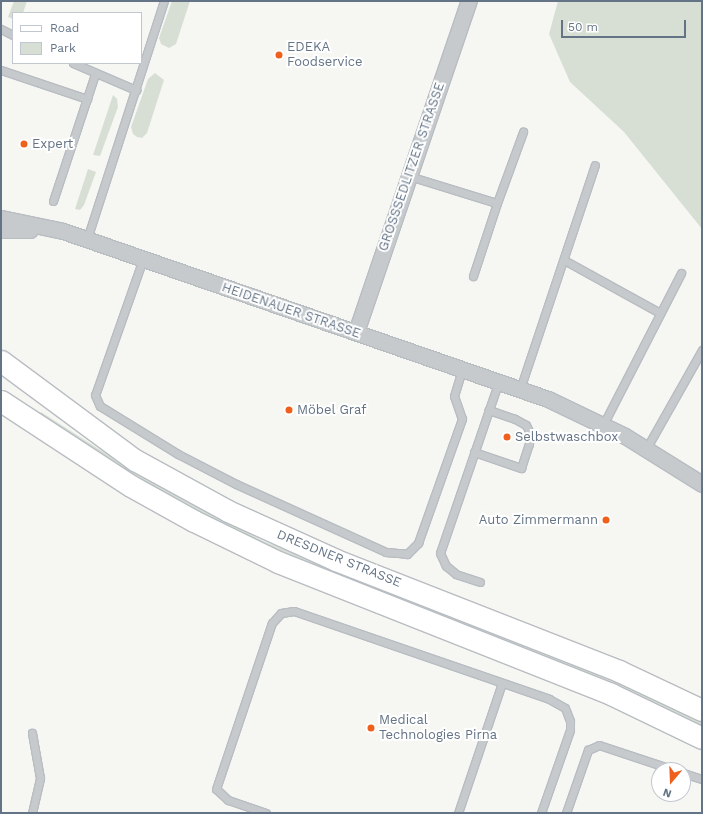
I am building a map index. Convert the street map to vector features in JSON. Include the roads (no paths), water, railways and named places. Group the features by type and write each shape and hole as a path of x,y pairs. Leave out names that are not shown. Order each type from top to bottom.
{"main road":[{"name":"DRESDNER STRASSE","path":"1,362 135,460 228,511 336,560 619,671 702,710"},
{"name":"DRESDNER STRASSE","path":"1,401 131,486 194,521 278,562 611,694 702,738"}],"street":[{"name":"GROSSSEDLITZER STRASSE","path":"356,332 469,1"},
{"name":"HEIDENAUER STRASSE","path":"1,218 62,231 87,239 499,381 603,425 646,449 702,484"},
{"name":"HEIDENAUER STRASSE","path":"1,230 62,231"}],"lane":[{"path":"87,239 164,1"},
{"path":"75,64 95,74 136,90"},
{"path":"1,70 87,99"},
{"path":"53,201 95,74"},
{"path":"473,276 497,203 523,132"},
{"path":"520,389 596,165"},
{"path":"409,176 497,203"},
{"path":"143,259 94,395 100,406 178,454 236,484 386,552 407,554 418,543 462,419 454,396 463,368"},
{"path":"564,260 660,313"},
{"path":"603,425 681,273"},
{"path":"646,449 702,350"},
{"path":"480,582 456,574 446,566 440,553 499,381"},
{"path":"474,452 521,468 529,444 530,433 526,425 515,419 489,410"},
{"path":"266,813 228,800 216,789 272,623 281,613 294,611 502,683 557,703 565,708 570,721 570,730 541,813"},
{"path":"458,813 502,683"},
{"path":"32,734 40,778 32,813"},
{"path":"566,813 588,750 599,745 651,762"},
{"path":"691,776 702,779"}],"place":[{"name":"EDEKA Foodservice","path":"279,55"},
{"name":"Expert","path":"24,144"},
{"name":"Möbel Graf","path":"289,410"},
{"name":"Selbstwaschbox","path":"507,437"},
{"name":"Auto Zimmermann","path":"606,520"},
{"name":"Medical Technologies Pirna","path":"371,728"}]}
